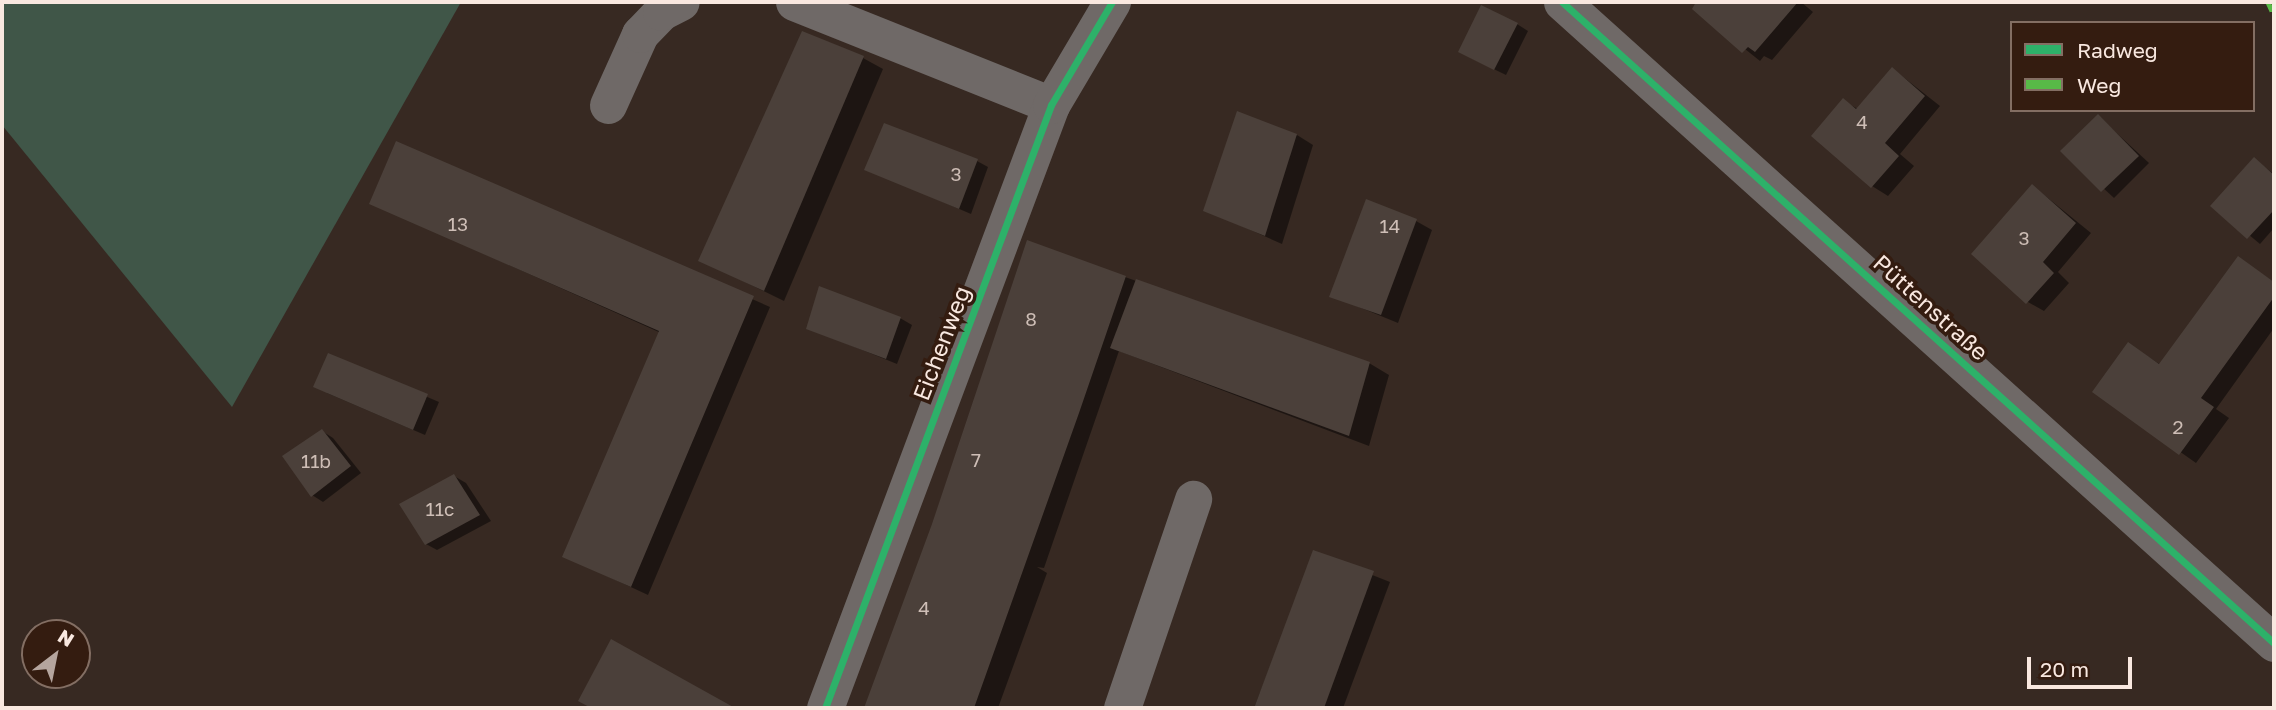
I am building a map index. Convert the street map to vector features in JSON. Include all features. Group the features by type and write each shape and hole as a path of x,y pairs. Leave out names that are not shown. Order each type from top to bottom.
{"street":[{"path":"608,104 640,34 661,12 681,2"},
{"path":"794,2 1051,105"},
{"name":"Eichenweg","path":"824,708 1051,105 1112,2"},
{"name":"Püttenstraße","path":"1562,2 2274,642"},
{"path":"1122,708 1193,499"}],"green space":[{"path":"2,2 461,2 232,407 2,125"}],"building":[{"path":"1696,2 1798,2 1755,52 1748,47 1742,53 1692,9"},
{"path":"1481,5 1518,23 1494,70 1458,52"},
{"path":"802,31 864,56 764,291 698,261"},
{"path":"1892,67 1925,96 1885,143 1899,156 1871,188 1811,136 1843,98 1856,109"},
{"path":"1237,111 1297,134 1265,236 1203,211"},
{"path":"2098,114 2139,156 2101,192 2060,151"},
{"path":"884,123 978,159 959,209 864,170"},
{"path":"396,141 754,296 631,587 562,557 659,331 369,204"},
{"path":"2254,157 2274,175 2274,210 2247,239 2210,206"},
{"path":"2032,184 2076,223 2043,262 2054,273 2026,304 1971,254"},
{"path":"1366,199 1417,219 1381,315 1329,297"},
{"path":"1027,240 1126,276 1079,413 974,708 864,708 932,524"},
{"path":"2238,256 2274,282 2274,297 2201,398 2214,407 2179,455 2092,392 2128,342 2159,364"},
{"path":"1136,279 1370,362 1349,436 1110,348"},
{"path":"819,286 901,317 886,359 806,329"},
{"path":"328,353 428,394 413,430 313,387"},
{"path":"322,429 351,466 311,497 282,456"},
{"path":"454,474 480,515 425,545 399,504"},
{"path":"1313,550 1374,571 1324,708 1254,708"},
{"path":"611,639 735,708 591,708 578,701"}],"marked path":[{"path":"2268,2 2274,15"}],"cycle path":[{"path":"825,708 1051,105 1112,2"},
{"path":"1562,2 2274,643"}]}
